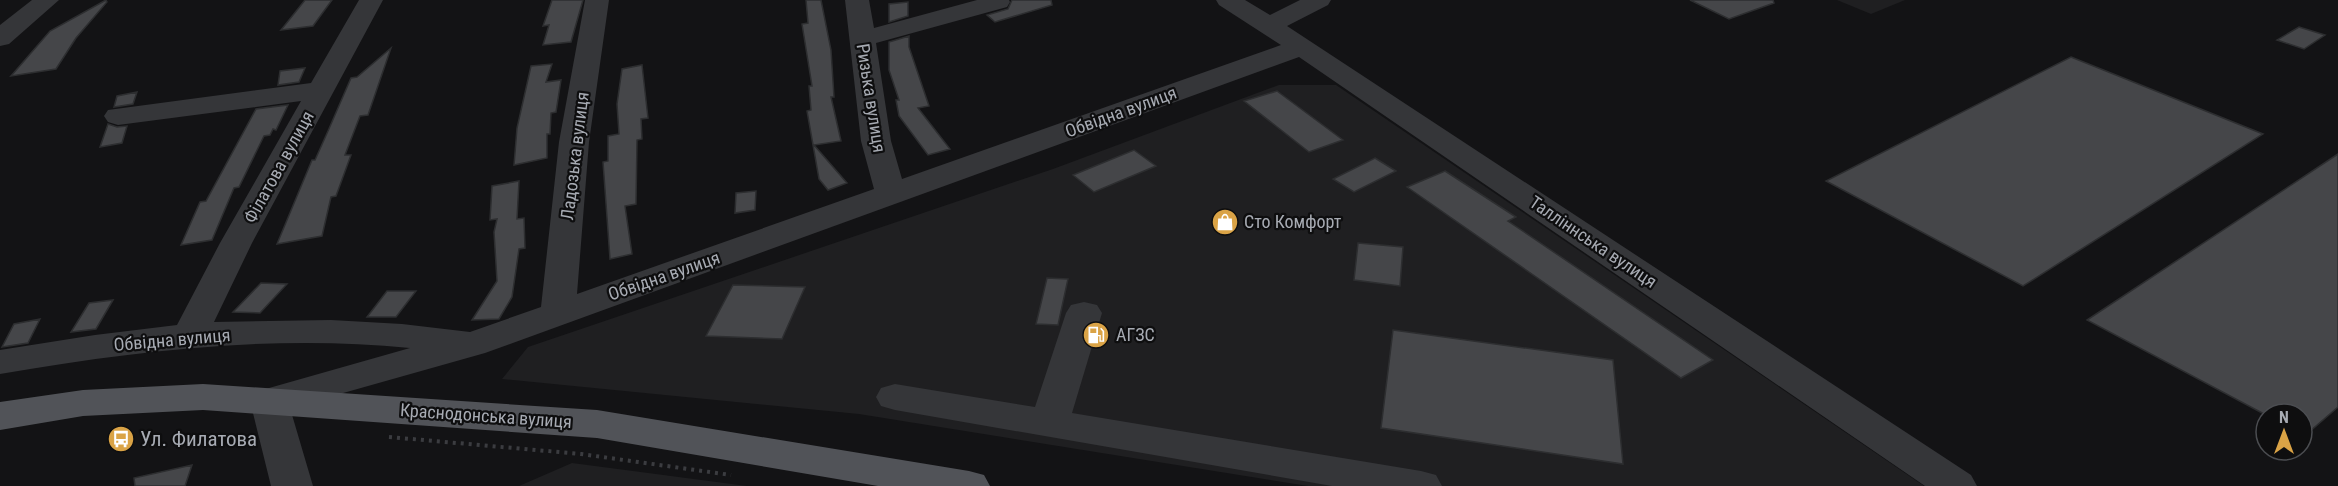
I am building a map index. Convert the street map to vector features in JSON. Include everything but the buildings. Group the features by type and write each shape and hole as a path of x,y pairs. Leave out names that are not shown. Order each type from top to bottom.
{"main road":[{"name":"Краснодонська вулиця","path":"0,416 83,402 203,397 597,424 969,486"}],"street":[{"path":"0,38 47,0"},
{"name":"Філатова вулиця","path":"190,335 237,243 371,0"},
{"name":"Ладозька вулиця","path":"558,313 574,142 597,0"},
{"name":"Ризька вулиця","path":"857,0 876,141 891,195"},
{"name":"Талліннська вулиця","path":"1228,0 1302,47 1956,486"},
{"path":"1269,26 1319,0"},
{"path":"862,39 998,2"},
{"name":"Обвідна вулиця","path":"0,362 78,349 190,335 302,332 417,336 472,344 1302,47"},
{"path":"117,116 322,90"},
{"path":"1049,423 1084,313"},
{"path":"292,486 269,401 472,344"},
{"path":"895,397 1421,486"}],"path":[{"path":"386,437 581,454 733,475"}],"shaded area":[{"path":"1837,0 1905,0 1871,14"},
{"path":"1279,85 1336,85 1924,486 1308,486 859,414 502,379 528,347 1053,169"},
{"path":"572,463 747,486 519,486"}],"place":[{"name":"Сто Комфорт","path":"1225,222"},
{"name":"АГЗС","path":"1096,335"},
{"name":"Ул. Филатова","path":"121,439"}]}
